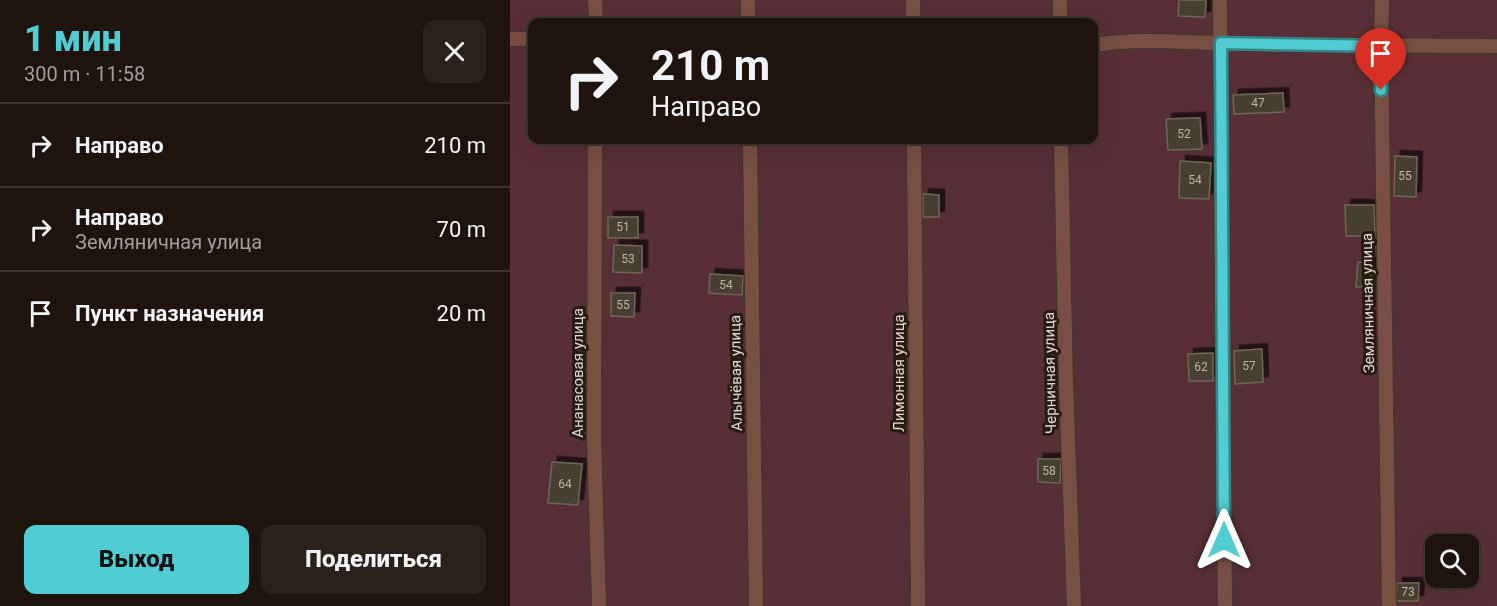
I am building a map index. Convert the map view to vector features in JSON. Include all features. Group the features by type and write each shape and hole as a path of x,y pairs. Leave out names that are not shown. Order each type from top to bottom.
{"street":[{"path":"595,0 596,18"},
{"path":"748,0 748,18"},
{"path":"913,0 913,18"},
{"path":"1060,0 1060,18"},
{"path":"1220,0 1225,606"},
{"name":"Земляничная улица","path":"1382,0 1389,606"},
{"path":"510,39 528,39"},
{"path":"1098,45 1189,41 1381,46 1497,46"},
{"name":"Ананасовая улица","path":"595,144 594,438 599,606"},
{"name":"Алычёвая улица","path":"750,144 756,606"},
{"name":"Лимонная улица","path":"914,144 918,606"},
{"name":"Черничная улица","path":"1061,144 1074,606"}],"shaded area":[{"path":"510,0 1497,0 1497,606 510,606"}],"building":[{"path":"1179,0 1206,0 1205,17 1178,16"},
{"path":"1283,93 1284,112 1234,114 1233,95"},
{"path":"1200,118 1202,149 1168,150 1166,119"},
{"path":"1395,156 1417,157 1416,197 1394,196"},
{"path":"1180,161 1211,163 1209,199 1179,198"},
{"path":"923,194 939,195 939,217 923,217"},
{"path":"1345,205 1374,205 1375,236 1346,236"},
{"path":"608,217 638,217 638,238 608,238"},
{"path":"614,245 642,246 642,273 613,272"},
{"path":"1358,262 1373,263 1372,287 1356,287"},
{"path":"710,274 743,276 742,295 709,293"},
{"path":"611,293 635,293 634,317 611,316"},
{"path":"1262,349 1263,382 1235,384 1234,351"},
{"path":"1213,353 1213,381 1189,381 1188,354"},
{"path":"1038,459 1061,459 1060,483 1038,482"},
{"path":"552,462 582,464 578,505 548,503"},
{"path":"1397,583 1419,583 1418,601 1396,601"}],"route":[{"path":"1224,540 1221,43 1381,46 1381,90"}]}
